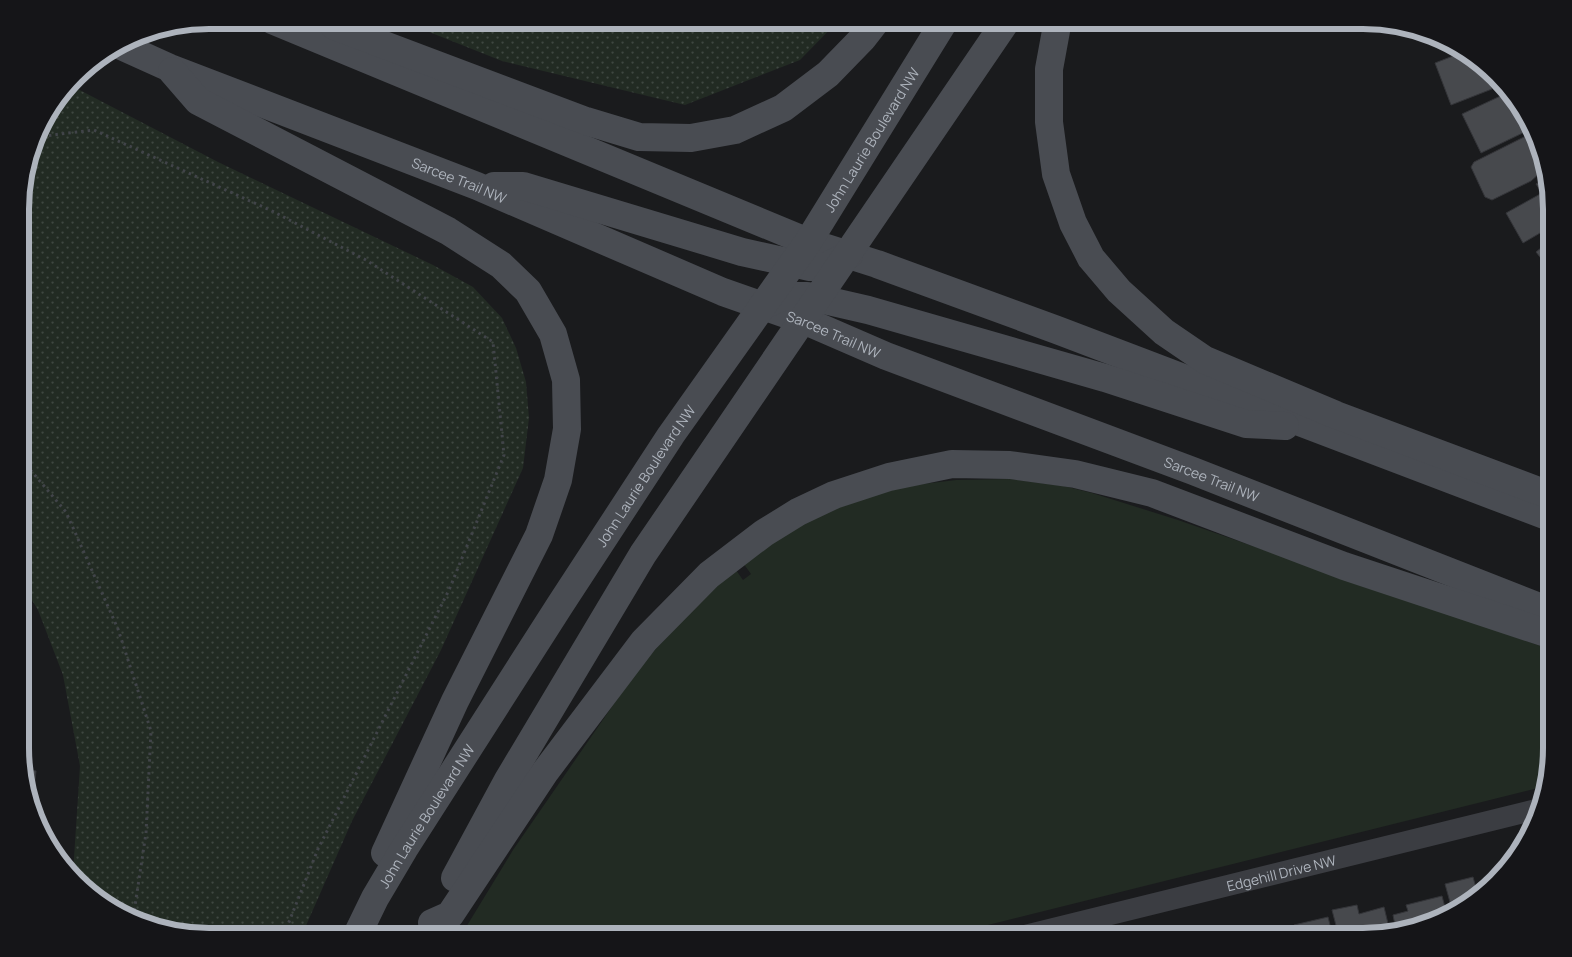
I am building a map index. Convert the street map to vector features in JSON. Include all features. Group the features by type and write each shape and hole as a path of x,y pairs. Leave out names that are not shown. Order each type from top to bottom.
{"main road":[{"path":"293,29 801,252 810,267 824,267 848,254 1057,330 1543,515"},
{"path":"341,29 595,123 639,137 691,138 735,130 783,108 828,74 870,29"},
{"name":"John Laurie Boulevard NW","path":"360,928 375,898 404,849 544,631 666,443 801,252 939,29"},
{"path":"429,928 508,780 643,554 1001,29"},
{"path":"1056,29 1049,69 1049,122 1056,174 1073,223 1087,250 1118,291 1164,332 1205,360 1336,415 1543,493"},
{"name":"Sarcee Trail NW","path":"127,48 170,68 477,186 723,292 802,320 886,356 1193,471 1543,608"},
{"path":"170,68 198,101 448,231 501,265 528,291 553,334 566,380 567,429 558,480 538,535 455,701 386,849 375,898"},
{"path":"477,186 523,186 742,252 801,252"},
{"path":"762,306 785,296 807,296 868,310 1105,378 1246,424 1314,428"},
{"path":"431,928 450,915 545,772 644,641 709,575 764,532 798,512 834,495 889,476 952,464 1010,465 1076,474 1152,493 1344,566 1543,632"}],"street":[{"name":"Edgehill Drive NW","path":"1070,928 1532,810"}],"path":[{"path":"44,136 94,130 272,211 366,260 493,342 504,455 449,590 318,849 287,928"},
{"path":"29,468 66,512 118,629 151,731 146,833 135,913"}],"shaded area":[{"path":"422,29 830,29 800,60 685,105 502,61"},
{"path":"75,88 218,162 433,265 473,287 502,318 516,348 526,382 529,418 523,468 441,650 352,821 305,928 197,928 162,922 140,915 109,898 90,884 73,867 80,766 63,675 38,610 29,595 29,197 32,174 42,140 59,109"},
{"path":"1011,479 1064,486 1092,493 1178,520 1543,647 1543,760 1539,788 976,928 465,928 513,850 640,666 701,600 736,570 743,580 751,574 743,563 784,534 842,505 906,486 956,480"}],"building":[{"path":"1456,55 1482,73 1494,85 1491,86 1492,89 1451,105 1435,63"},
{"path":"1503,95 1526,131 1481,153 1462,114"},
{"path":"1528,135 1540,173 1531,181 1492,200 1485,197 1471,167 1474,162"},
{"path":"1541,181 1543,197 1543,231 1523,243 1506,213 1542,193 1536,184"},
{"path":"1543,246 1543,261 1536,252"},
{"path":"30,770 36,771 34,790"},
{"path":"1473,877 1477,888 1451,905 1445,884"},
{"path":"1442,896 1445,909 1421,919 1395,926 1393,915 1408,911 1406,905"},
{"path":"1357,905 1359,914 1384,907 1389,927 1337,928 1332,910"},
{"path":"1328,917 1331,928 1295,928 1294,925"}]}
